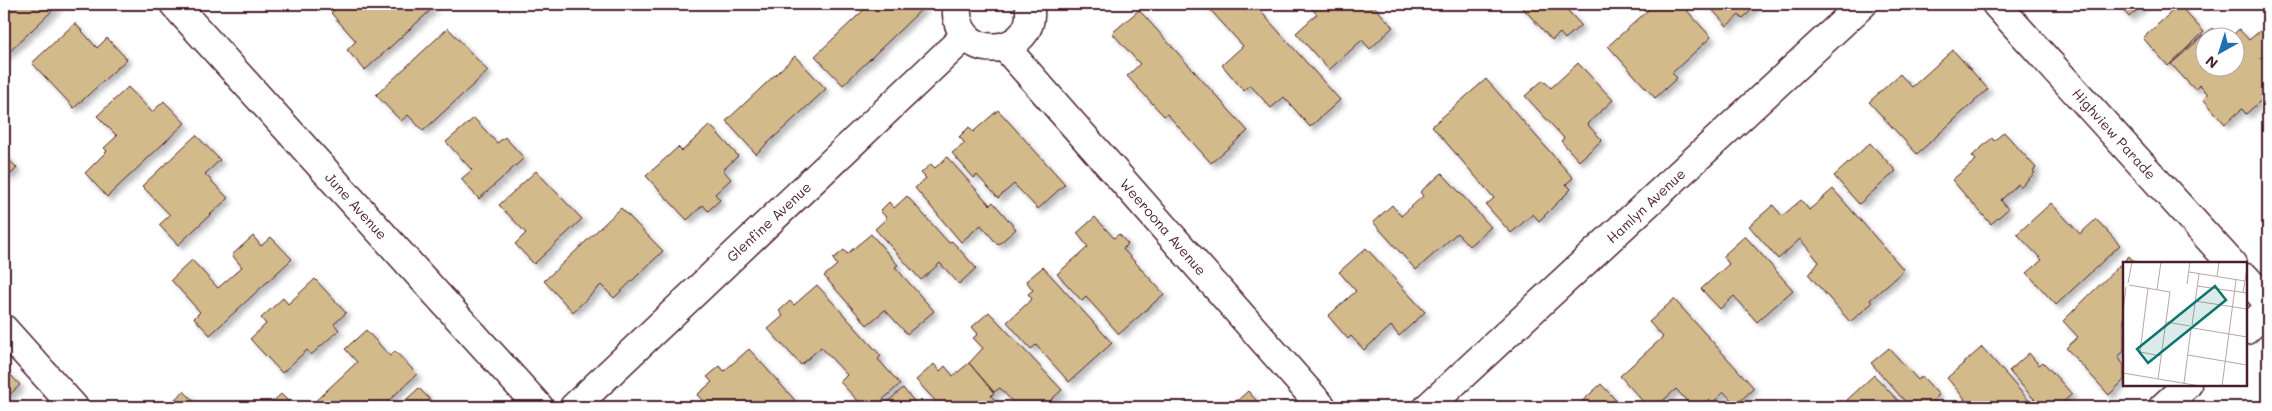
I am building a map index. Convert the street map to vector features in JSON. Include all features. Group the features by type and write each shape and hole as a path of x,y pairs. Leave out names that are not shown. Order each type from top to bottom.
{"street":[{"name":"June Avenue","path":"174,4 539,407"},
{"path":"956,4 959,26 965,36 984,47 994,49 1005,47 1015,42 1024,33 1029,22 1029,4"},
{"name":"Hamlyn Avenue","path":"1428,407 1863,4"},
{"name":"Highview Parade","path":"1996,4 2230,262"},
{"name":"Glenfine Avenue","path":"574,407 965,36"},
{"name":"Weeroona Avenue","path":"1005,47 1322,407"},
{"path":"2247,279 2268,303"},
{"path":"2247,329 2268,309"},
{"path":"4,329 74,407"},
{"path":"2163,407 2186,386"}],"building":[{"path":"4,4 59,4 4,57"},
{"path":"342,4 399,4 401,6 404,4 428,4 433,8 365,70 347,50 356,41 331,13"},
{"path":"870,4 926,5 843,85 815,56"},
{"path":"1205,4 1254,4 1340,100 1310,127 1284,97 1271,108 1250,85 1244,91 1222,65 1243,46"},
{"path":"1307,4 1372,4 1393,27 1370,49 1362,40 1329,70 1296,33 1317,14"},
{"path":"1562,4 1581,25 1565,39 1560,33 1552,40 1520,5"},
{"path":"1655,4 1681,4 1711,37 1672,73 1677,78 1655,98 1608,46"},
{"path":"1707,4 1758,4 1742,19 1739,15 1727,26"},
{"path":"2117,4 2144,4 2129,17"},
{"path":"2179,5 2200,28 2194,28 2194,41 2168,66 2143,38"},
{"path":"1139,10 1248,131 1211,163 1167,114 1164,116 1127,76 1140,64 1112,33"},
{"path":"75,23 97,48 107,38 127,59 74,108 32,63"},
{"path":"2268,24 2268,94 2246,114 2242,109 2225,124 2203,99 2208,94 2199,85 2195,90 2171,64 2194,44 2194,78 2244,78 2244,34 2249,40"},
{"path":"448,28 488,71 423,131 408,115 401,121 376,95"},
{"path":"1953,50 1988,89 1917,154 1869,102 1900,74 1912,87"},
{"path":"795,56 826,89 756,154 726,121"},
{"path":"1578,63 1613,100 1587,124 1602,140 1579,161 1561,141 1564,138 1525,96 1543,80 1551,88"},
{"path":"1486,79 1573,178 1566,184 1571,189 1539,221 1533,214 1511,233 1486,205 1494,198 1432,126"},
{"path":"128,87 152,112 164,101 185,123 107,197 85,173 107,151 104,148 117,136 97,116"},
{"path":"998,110 1065,184 1038,209 1014,184 998,198 977,175 974,178 952,153 965,143 959,137 969,127 973,132"},
{"path":"474,118 497,143 505,137 524,158 479,199 461,179 472,170 446,142"},
{"path":"710,125 738,156 723,170 731,179 715,194 720,200 708,211 703,205 687,220 646,176 678,147 682,151"},
{"path":"2004,132 2036,168 2033,171 2035,173 2020,187 2018,184 2001,200 2008,209 1991,224 1952,180 1976,160 1972,156 1992,138 1994,141"},
{"path":"196,135 220,160 205,174 228,198 178,245 159,225 170,215 142,186"},
{"path":"1870,143 1896,171 1859,204 1834,176"},
{"path":"4,154 17,168 9,176 6,173 4,175"},
{"path":"947,157 990,205 993,202 1016,229 998,245 981,225 961,242 915,188 926,178 921,173 931,164 935,168"},
{"path":"536,171 582,219 534,264 515,244 526,233 499,205"},
{"path":"1442,173 1491,227 1469,246 1457,233 1416,270 1373,222 1392,205 1401,216 1423,196 1420,192"},
{"path":"1833,189 1904,270 1870,300 1872,303 1850,322 1809,275 1819,262 1800,239 1778,259 1749,226 1773,205 1782,216 1801,200 1809,210"},
{"path":"907,196 949,243 952,241 976,268 959,284 940,263 921,280 875,229 887,218 880,211 889,202 894,208"},
{"path":"2051,203 2080,234 2096,219 2120,245 2056,305 2027,273 2042,260 2017,234"},
{"path":"621,208 663,251 614,298 601,285 573,312 544,281"},
{"path":"1095,217 1114,238 1119,234 1128,244 1123,249 1164,294 1119,334 1086,297 1082,301 1057,274 1088,247 1077,233"},
{"path":"871,234 898,265 895,267 934,311 907,334 885,310 867,325 824,276 837,265 833,259 844,250 847,254"},
{"path":"253,236 261,246 271,237 292,259 210,335 194,318 200,312 171,280 192,260 218,288 242,267 232,255"},
{"path":"1745,236 1793,290 1757,322 1734,296 1720,309 1701,289 1729,264 1723,256"},
{"path":"1366,248 1425,312 1399,336 1391,326 1364,350 1351,336 1348,339 1328,316 1356,291 1339,272"},
{"path":"2129,256 2134,262 2123,262 2123,352 2118,357 2123,364 2123,381 2109,395 2066,348 2078,337 2063,321"},
{"path":"1043,267 1112,343 1069,382 1036,345 1031,349 1007,322 1032,299 1028,294 1033,290 1026,281"},
{"path":"315,279 346,313 334,324 339,330 311,355 307,350 282,373 250,339 266,324 261,318 283,298 288,304"},
{"path":"817,285 881,356 878,359 900,384 875,407 864,407 840,382 847,375 821,347 801,365 768,329 783,316 779,311 790,301 794,305"},
{"path":"1674,299 1754,388 1736,405 1724,392 1708,407 1692,407 1676,389 1656,407 1648,407 1620,376 1663,337 1649,322"},
{"path":"989,312 1062,390 1043,407 1017,407 1000,388 994,392 969,363 983,348 973,338 978,334 972,327"},
{"path":"366,330 390,356 395,351 417,374 382,407 309,407 357,362 345,349"},
{"path":"1982,347 2031,403 2026,407 1956,407 1965,399 1947,378"},
{"path":"1889,348 1918,380 1922,376 1939,395 1933,400 1939,407 1910,407 1871,363"},
{"path":"749,349 801,407 709,407 697,395 712,382 707,377 720,366 724,371"},
{"path":"2029,353 2039,365 2043,362 2072,394 2058,407 2041,407 2009,371"},
{"path":"969,363 994,393 991,396 1001,407 941,407 916,380 934,364 940,371 945,366 953,376"},
{"path":"4,368 20,385 4,400"},
{"path":"1874,375 1904,407 1854,407 1847,400"},
{"path":"1601,384 1622,407 1581,407 1579,404"},
{"path":"419,388 437,407 398,407"},
{"path":"903,388 919,407 882,407"},
{"path":"184,391 199,407 166,407"},
{"path":"1248,391 1262,407 1230,407"},
{"path":"281,394 294,407 267,407"},
{"path":"1186,401 1192,407 1179,407"}]}
